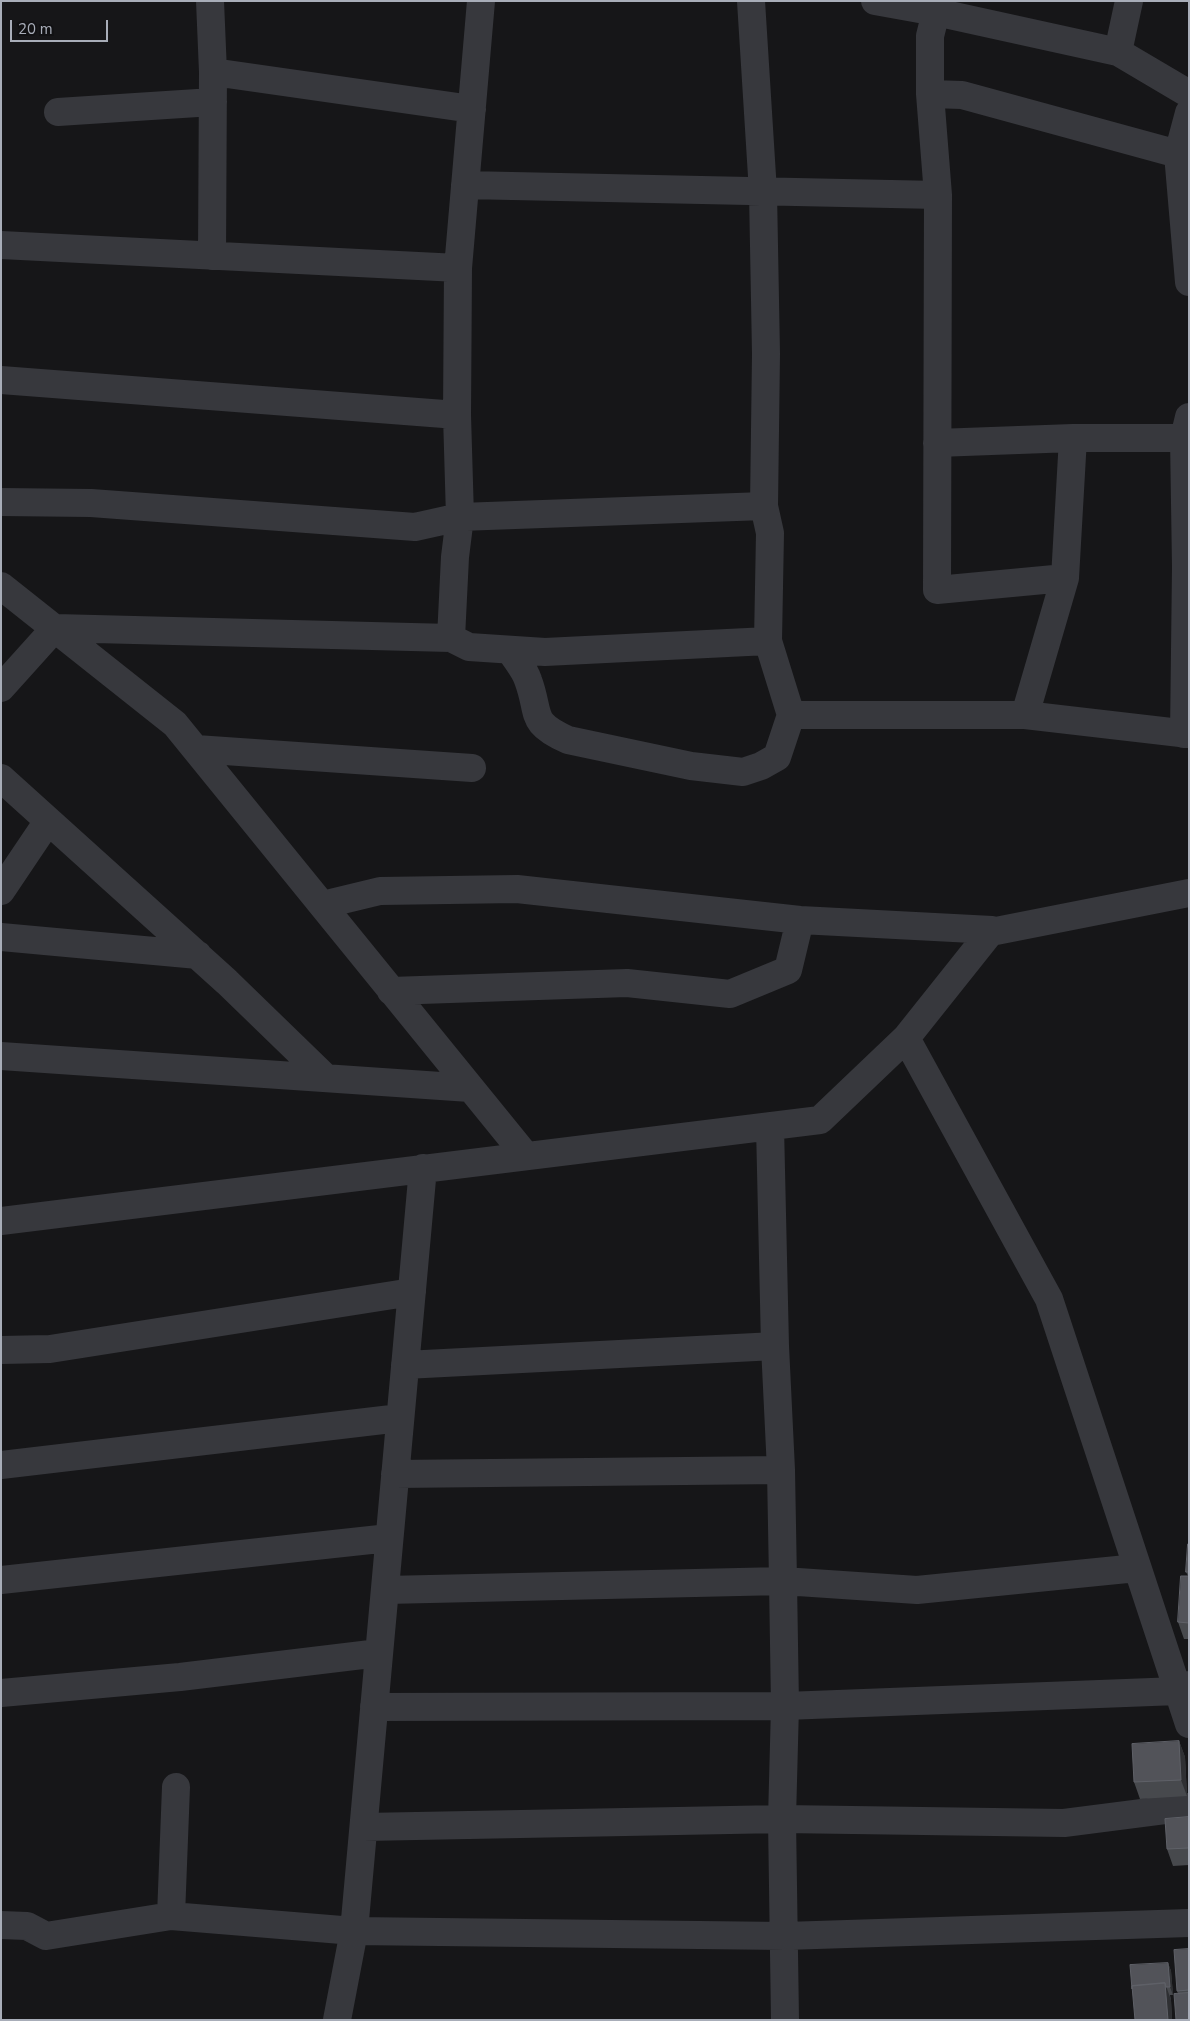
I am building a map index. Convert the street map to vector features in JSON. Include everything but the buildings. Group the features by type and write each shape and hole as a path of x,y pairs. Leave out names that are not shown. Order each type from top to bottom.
{"street":[{"path":"210,1 213,72 212,256"},
{"path":"451,638 455,557 460,517 457,415 458,268 481,1"},
{"path":"510,650 528,679 538,720 552,733 568,740 691,766 743,772 761,766 777,757 791,715 768,641 770,533 764,506 766,354 763,192 751,1"},
{"path":"875,1 936,12 1118,52 1189,94"},
{"path":"1118,52 1129,1"},
{"path":"936,12 930,36 930,94 938,195 937,590 1065,578"},
{"path":"213,72 472,109"},
{"path":"930,94 962,95 1178,154"},
{"path":"58,112 213,102"},
{"path":"1189,113 1178,154 1189,282"},
{"path":"465,185 938,195"},
{"path":"1,245 458,268"},
{"path":"1,380 457,415"},
{"path":"791,715 1025,715 1186,734 1186,428 1073,438 938,443"},
{"path":"1025,715 1065,578 1073,438"},
{"path":"1,502 91,503 415,527 460,517 764,506"},
{"path":"1,586 176,724 526,1156"},
{"path":"1,688 55,628 451,638 468,647 545,652 768,641"},
{"path":"196,749 472,768"},
{"path":"1,778 198,955 326,1078"},
{"path":"1,891 48,820"},
{"path":"322,905 380,891 517,889 800,920 996,931 1189,893"},
{"path":"391,990 627,983 730,994 788,970 800,920"},
{"path":"1,1221 820,1120 906,1038 992,930"},
{"path":"1,937 198,955"},
{"path":"906,1038 1049,1299 1137,1568 1183,1688 1189,1724"},
{"path":"1,1056 470,1088"},
{"path":"770,1126 783,1581 784,1706 782,1819 786,2020"},
{"path":"337,2020 354,1931 423,1168"},
{"path":"1,1350 50,1349 412,1292"},
{"path":"405,1365 775,1346"},
{"path":"1,1465 400,1418"},
{"path":"395,1474 781,1470"},
{"path":"1,1580 390,1538"},
{"path":"386,1590 783,1581 917,1590 1137,1568"},
{"path":"1,1693 180,1677 379,1653"},
{"path":"374,1707 784,1706 1183,1688"},
{"path":"171,1916 176,1788"},
{"path":"364,1826 782,1819 1064,1823 1189,1807"},
{"path":"1,1925 27,1926 46,1936 171,1916 354,1931 785,1936 1189,1923"}]}
